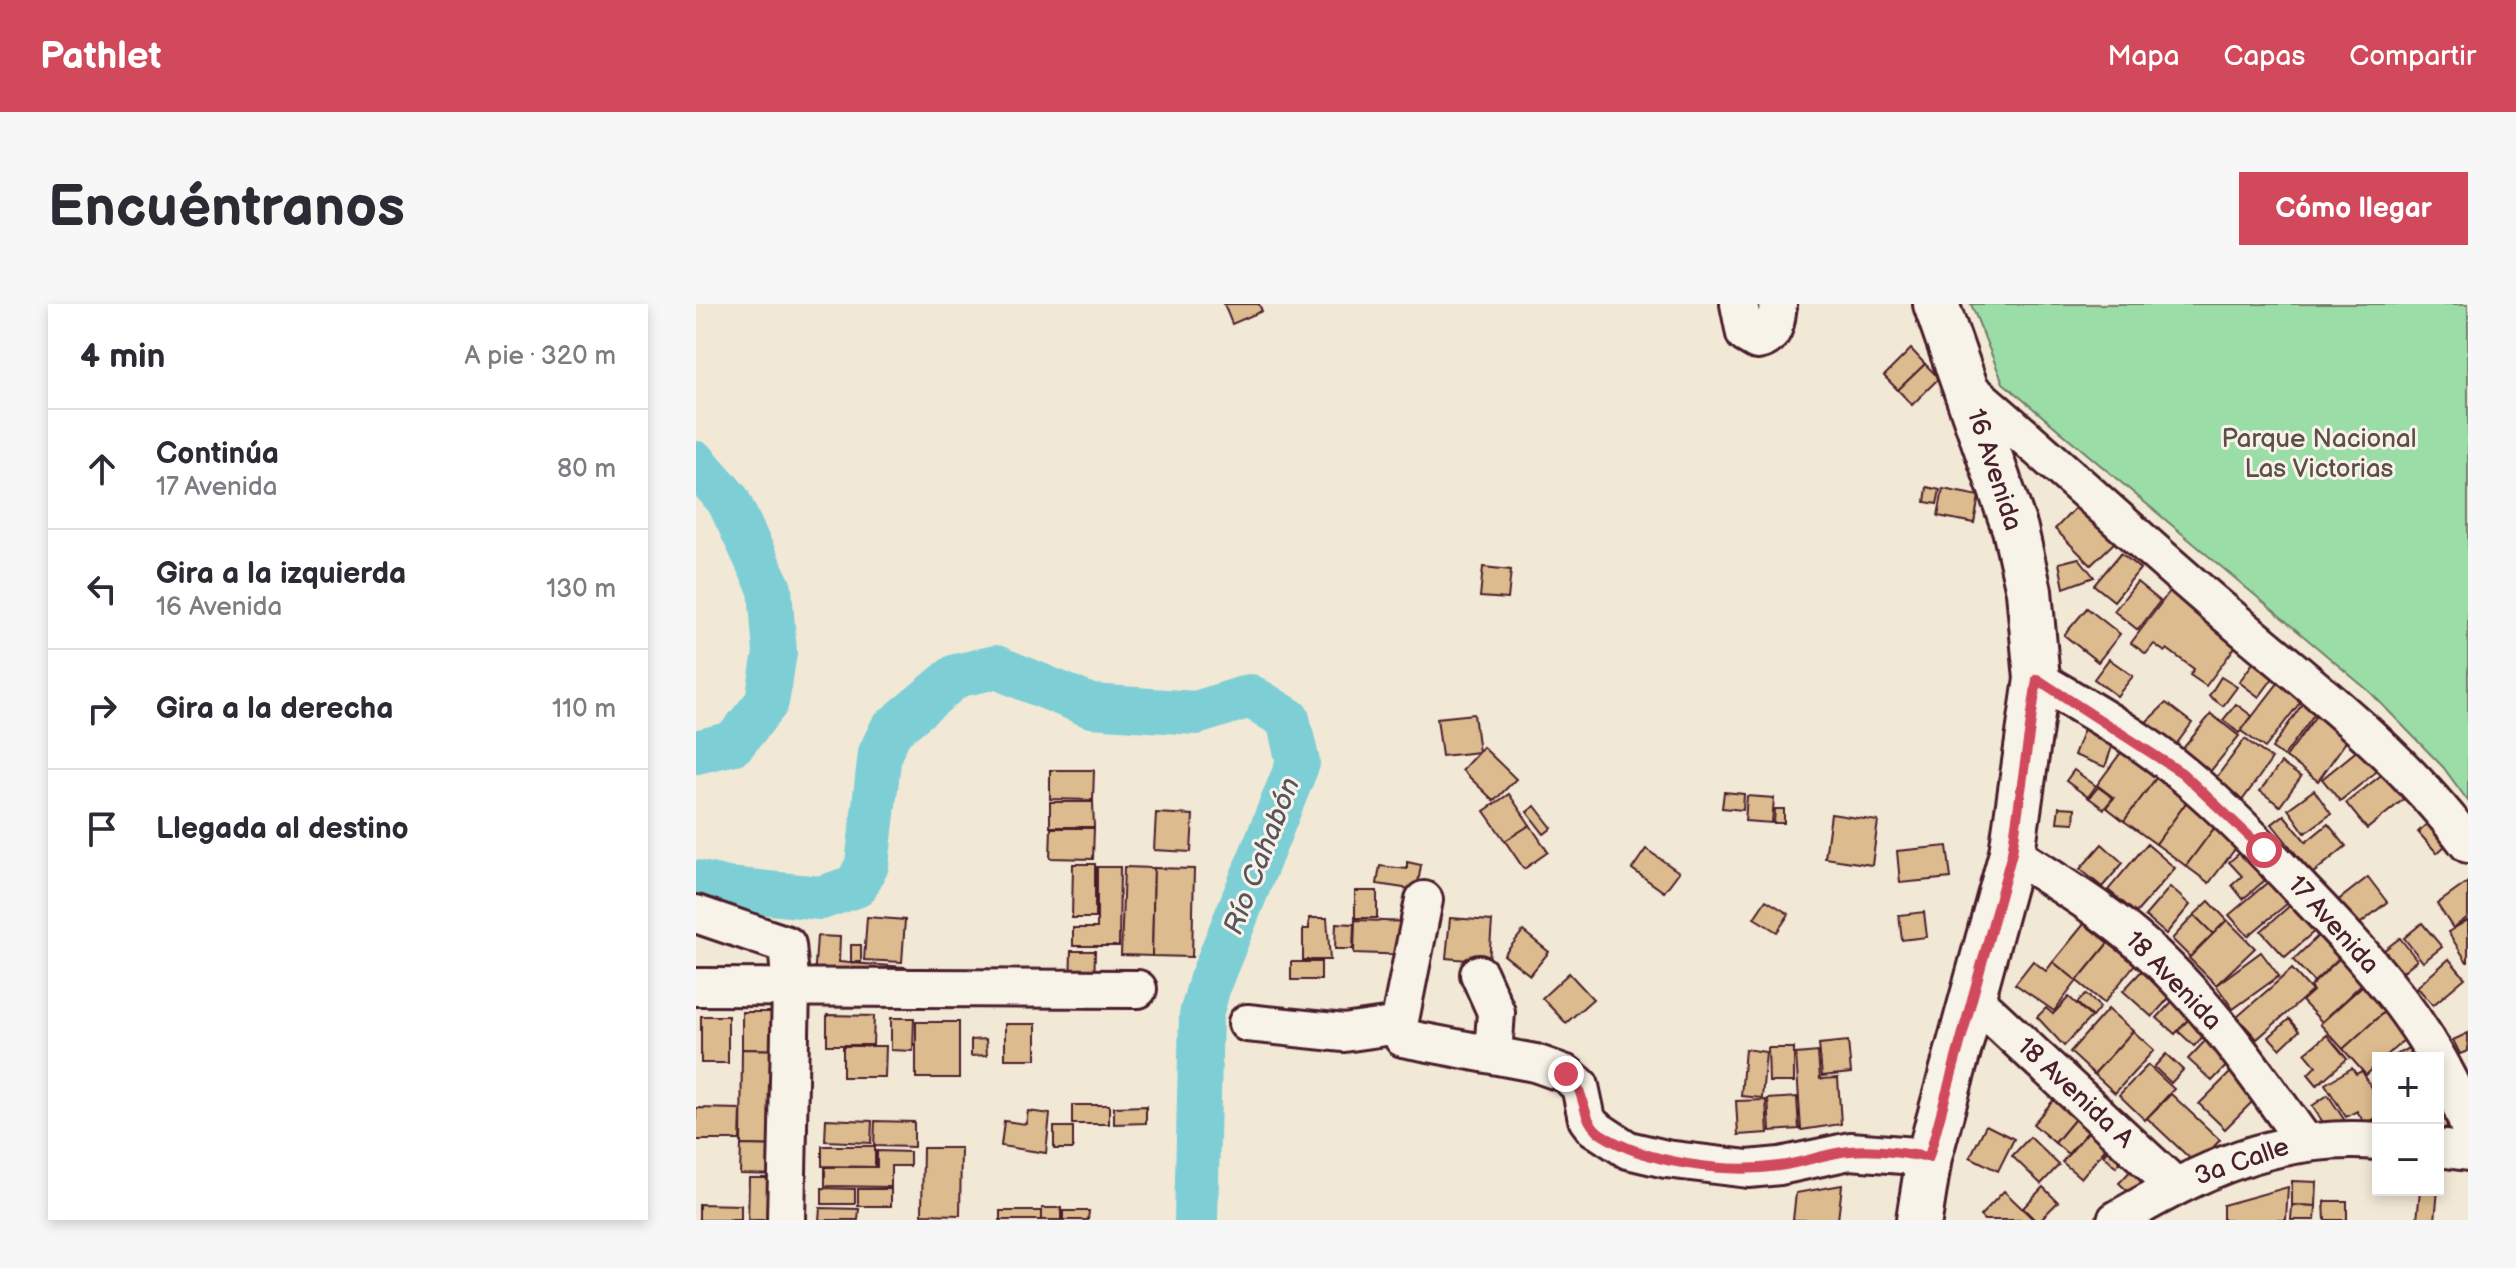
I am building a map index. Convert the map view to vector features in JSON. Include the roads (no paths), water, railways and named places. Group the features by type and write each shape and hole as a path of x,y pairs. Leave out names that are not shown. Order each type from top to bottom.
{"main road":[{"path":"1936,304 1966,386"},
{"name":"16 Avenida","path":"1919,1220 1929,1157 2012,853 2037,679 2029,591 2015,529 1966,386"}],"street":[{"path":"1739,304 1745,334 1757,341 1768,337 1774,328 1778,304"},
{"name":"16 Avenida","path":"1966,386 2212,602 2340,707 2378,743 2468,844"},
{"name":"17 Avenida","path":"2037,679 2182,773 2264,850 2338,928 2425,1034 2445,1069 2468,1125"},
{"name":"18 Avenida","path":"2012,853 2113,921 2164,965 2219,1026 2304,1141"},
{"path":"1424,900 1399,1025 1403,1038 1493,1054 1566,1074 1580,1086 1587,1119 1593,1127 1628,1150 1666,1159 1748,1169 1780,1166 1850,1151 1929,1157"},
{"path":"696,914 785,943 791,988 786,1220"},
{"path":"1479,974 1496,1012 1493,1054"},
{"path":"696,987 1138,989"},
{"name":"18 Avenida A","path":"1974,999 2175,1186"},
{"path":"1247,1023 1344,1033 1399,1025"},
{"name":"3a Calle","path":"2116,1220 2175,1186 2252,1153 2304,1141 2372,1141"},
{"path":"2444,1149 2468,1152"}],"waterway":[{"name":"Río Cahabón","path":"696,463 728,500 770,589 775,653 767,702 734,743 696,752"},
{"name":"Río Cahabón","path":"696,882 727,889 821,898 856,886 867,865 880,753 891,730 956,676 996,667 1091,706 1196,713 1250,696 1288,719 1298,763 1210,982 1201,1015 1196,1220"}],"park label":[{"name":"Parque Nacional Las Victorias","path":"2319,454"}]}
